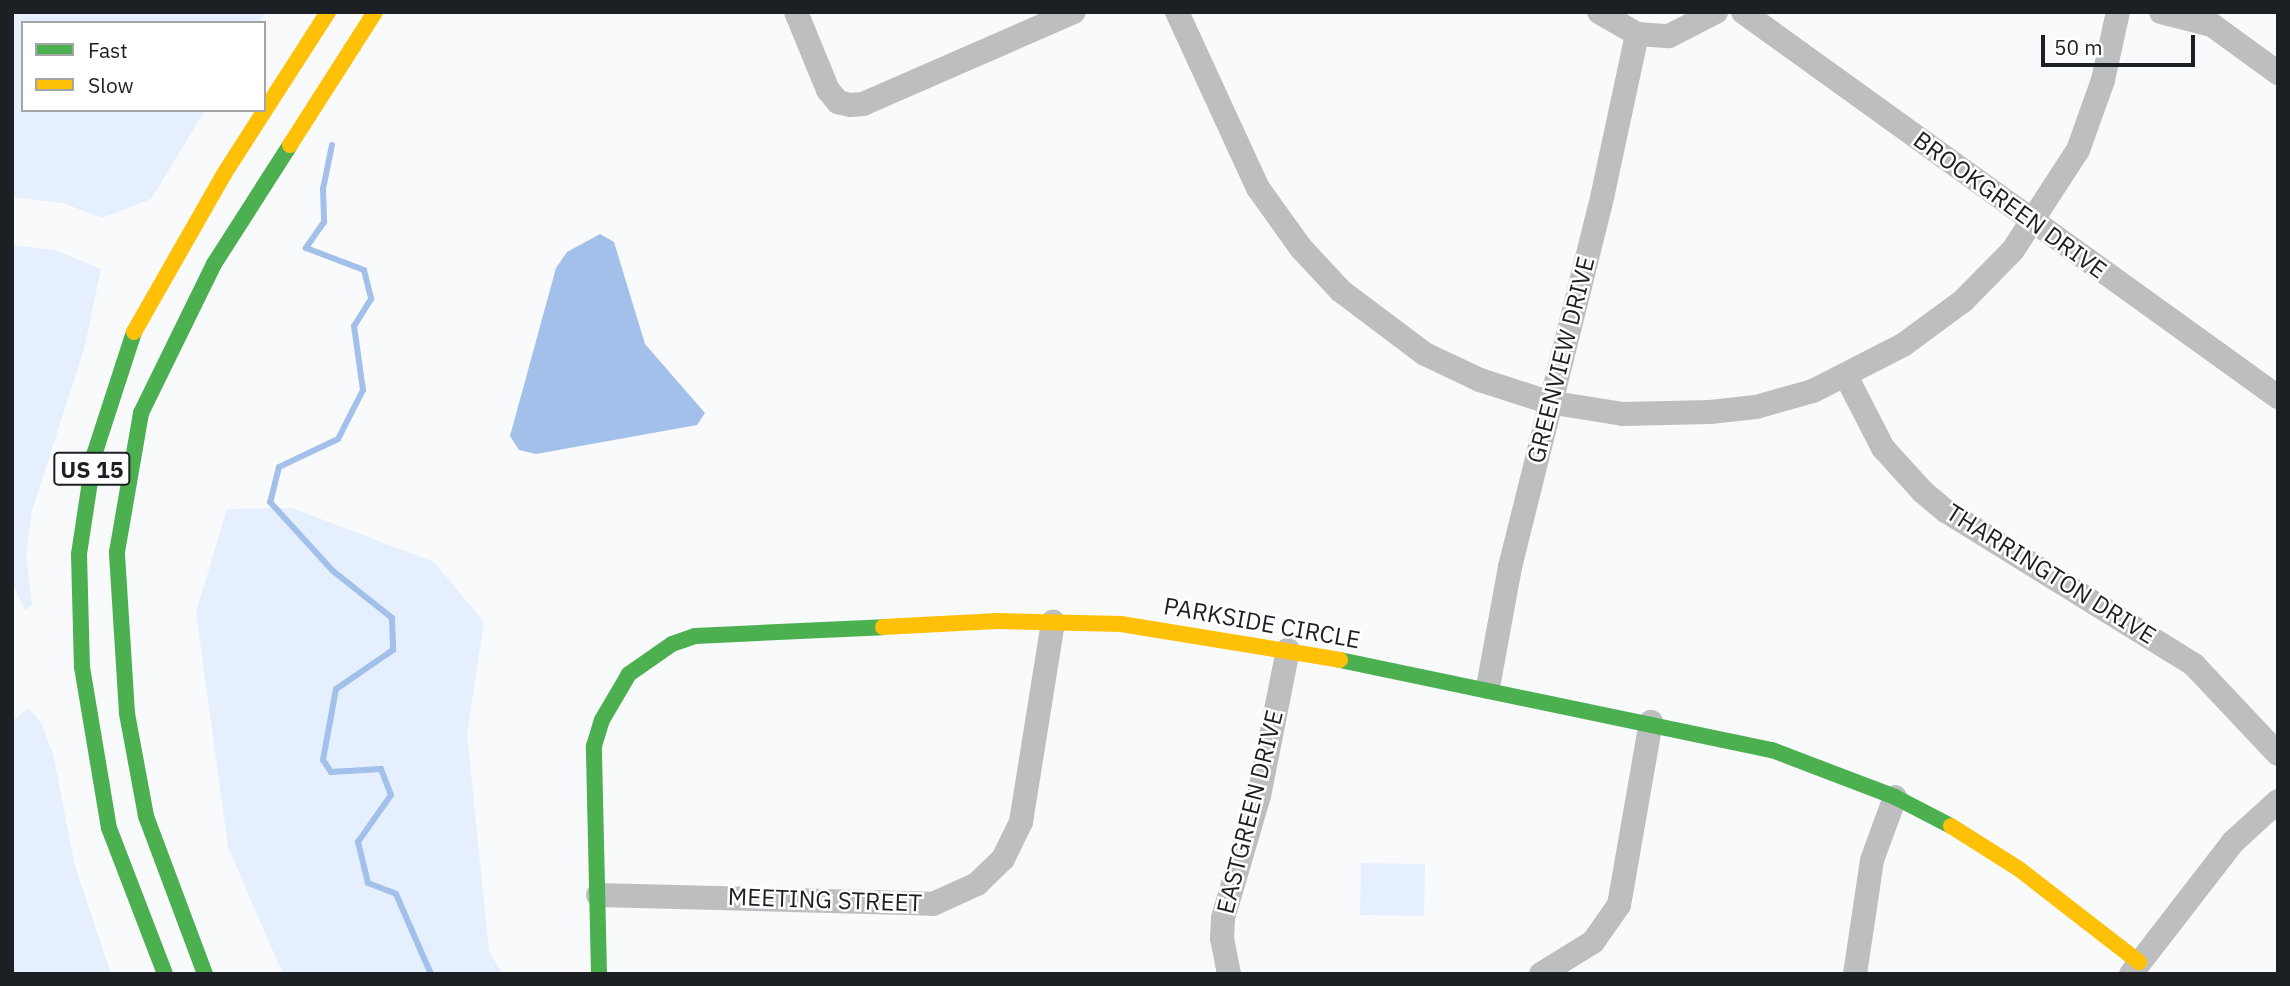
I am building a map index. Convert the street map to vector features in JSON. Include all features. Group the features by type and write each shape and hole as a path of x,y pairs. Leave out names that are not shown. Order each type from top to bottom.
{"main road":[{"name":"US 15","path":"266,110 328,12"},
{"name":"US 15","path":"205,974 146,816 127,713 117,552 130,461 141,414 208,275 375,12"},
{"name":"US 15","path":"164,974 109,828 91,734 82,667 79,554 94,455 135,328 264,112"},
{"name":"PARKSIDE CIRCLE","path":"599,974 594,746 615,695 648,658 695,636 737,631 1053,622 1191,632 1488,687 1772,750 1895,797 2019,869 2135,968"}],"street":[{"path":"796,12 828,90 838,102 850,105 863,104 1074,12"},
{"path":"1177,12 1258,188 1301,248 1341,291 1437,361 1548,402 1623,414 1710,412 1779,401 1846,376 1903,345 1963,301 1991,276 2066,172 2091,117 2118,12"},
{"path":"1600,12 1637,34 1669,36 1716,12"},
{"name":"BROOKGREEN DRIVE","path":"1743,12 2278,397"},
{"path":"2161,12 2212,25 2278,73"},
{"name":"GREENVIEW DRIVE","path":"1488,687 1548,402 1603,193 1637,34"},
{"name":"THARRINGTON DRIVE","path":"1846,376 1882,447 1923,492 2194,665 2278,754"},
{"name":"MEETING STREET","path":"598,895 933,904 977,884 1003,859 1021,822 1053,622"},
{"name":"EASTGREEN DRIVE","path":"1229,974 1222,938 1223,918 1259,796 1288,650"},
{"path":"1541,974 1593,942 1619,905 1651,722"},
{"path":"1855,974 1872,860 1895,797"},
{"path":"2135,968 2233,842 2278,801"}],"shaded area":[{"path":"12,12 266,12 261,21 21,21 21,112 204,112 151,199 102,218 63,203 12,197"},
{"path":"12,245 55,250 101,269 84,349 32,511 26,554 32,605 25,610 12,583"},
{"path":"292,508 434,562 484,622 467,734 489,952 503,974 283,974 228,847 196,612 227,509"},
{"path":"29,708 41,723 53,754 75,866 111,974 12,974 12,721"},
{"path":"1361,863 1425,864 1424,916 1360,915"}],"water":[{"path":"600,234 614,242 645,344 705,413 697,425 536,454 519,450 510,436 556,268 567,252"}],"waterway":[{"path":"332,145 323,189 324,222 306,248 364,270 371,299 354,326 363,390 338,439 279,467 270,502 333,571 392,618 393,650 336,689 323,760 331,772 381,769 391,795 358,842 368,883 396,894 431,974"}],"traffic: fast":[{"path":"205,974 146,816 127,713 117,552 141,413 214,264 290,145"},
{"path":"134,332 94,455 79,554 82,667 109,828 165,974"},
{"path":"599,974 594,746 602,720 629,674 672,644 695,636 883,627"},
{"path":"1340,660 1772,750 1895,797 1951,826"}],"traffic: slow":[{"path":"266,109 328,12"},
{"path":"290,145 375,12"},
{"path":"134,332 224,174 264,112"},
{"path":"883,627 998,621 1121,624 1340,660"},
{"path":"1951,826 2019,869 2139,962"}]}
